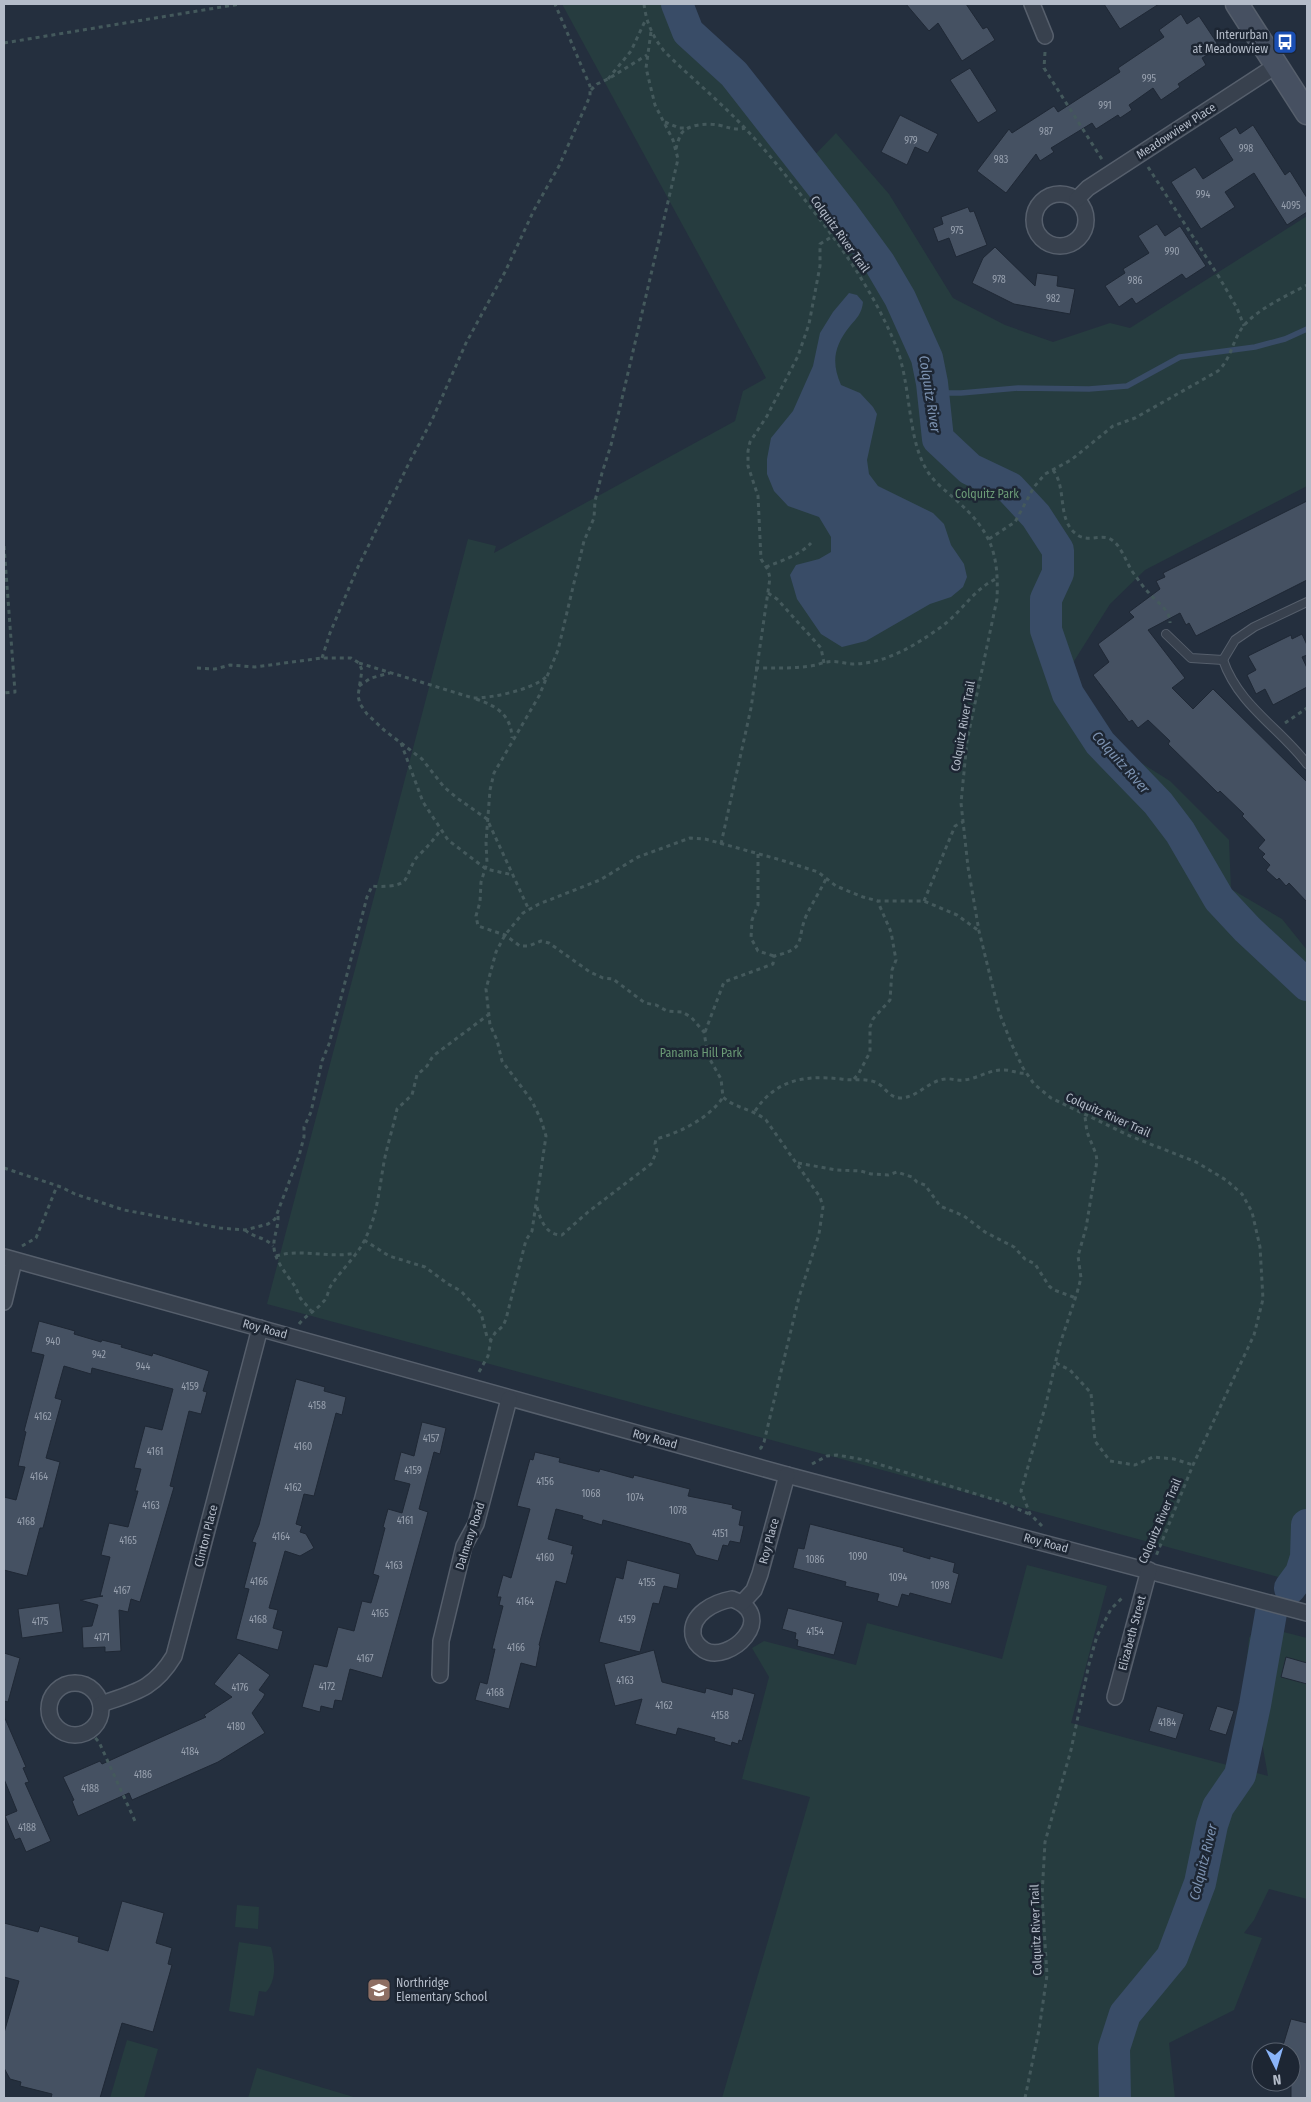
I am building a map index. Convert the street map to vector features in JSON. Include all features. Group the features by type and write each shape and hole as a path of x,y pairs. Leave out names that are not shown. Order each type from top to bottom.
{"main road":[{"path":"1237,4 1307,113"}],"street":[{"path":"1032,4 1045,36"},
{"name":"Meadowview Place","path":"1077,199 1088,188 1277,65"},
{"path":"4,1302 9,1259"},
{"name":"Roy Road","path":"9,1259 746,1464 1307,1613"},
{"name":"Clinton Place","path":"101,1704 134,1693 153,1683 166,1669 174,1656 260,1328"},
{"name":"Dalmeny Road","path":"440,1675 441,1641 464,1546 476,1524 509,1399"},
{"name":"Roy Place","path":"742,1603 754,1590 760,1574 787,1475"},
{"name":"Elizabeth Street","path":"1115,1697 1149,1570"},
{"path":"80,1683 94,1691 101,1704 101,1714 97,1724 90,1732 70,1735 60,1732 53,1724 49,1715 51,1700 60,1688 80,1683"}],"lane":[{"path":"1307,602 1254,627 1235,640 1223,660 1229,678 1246,700 1307,764"},
{"path":"1166,634 1191,658 1223,660"}],"path":[{"path":"4,43 82,32 88,28 144,21 240,4"},
{"path":"555,4 590,90"},
{"name":"Colquitz River Trail","path":"644,4 654,39 667,54 745,128 778,165 854,265 872,296 896,347 905,376 918,451 926,469 939,486 979,522 990,539 998,578 997,599 992,629 966,741 961,803 968,867 979,932 999,1012 1026,1072 1034,1084 1051,1098 1130,1136 1196,1162 1226,1180 1242,1194 1252,1212 1260,1247 1263,1299 1249,1348 1174,1508 1163,1543 1149,1570 1111,1609 1097,1636 1089,1664 1071,1750 1045,1842 1042,1896 1047,1975 1039,2030 1025,2098"},
{"path":"608,79 630,51 647,18"},
{"path":"651,32 646,68 649,83 678,159 611,445 595,501 594,518 584,541 558,650 538,696 494,773 487,819 486,869 480,888 480,902 476,916 478,926 505,935 520,946 529,946 541,941 549,943 590,972 602,978 613,979 645,1003 656,1005 667,1011 682,1012 691,1017 704,1032"},
{"path":"1045,36 1044,68 1111,173"},
{"path":"322,658 330,633 354,575 432,420 466,343 505,272 534,210 561,161 568,141 580,121 590,90 596,84 608,79 647,55"},
{"path":"665,122 679,128 704,124 738,130 745,128"},
{"path":"675,150 682,133 688,128"},
{"path":"1140,154 1220,277 1237,308 1244,326"},
{"path":"720,844 751,708 755,668 770,578 761,559 758,496 748,466 748,451 750,442 767,416 798,356 814,307 820,266 820,244 832,236"},
{"path":"990,539 1007,529 1020,515 1038,480 1071,460 1113,426 1140,416 1218,371 1226,364 1238,337 1249,320 1307,285"},
{"path":"1052,470 1061,484 1066,518 1070,528 1077,535 1086,539 1107,538 1114,542 1125,557 1130,570 1150,595 1165,608 1171,621 1166,634"},
{"path":"766,567 807,548 811,543"},
{"path":"4,546 15,692 4,693"},
{"path":"755,668 788,668 824,663 853,664 875,662 904,650 943,626 986,583 998,578"},
{"path":"768,593 777,599 821,648 824,663"},
{"path":"197,668 215,669 230,665 255,667 322,658 351,658 359,663 488,703 506,715 511,724 512,740"},
{"path":"359,663 362,670 358,696 360,704 367,714 422,759 444,786 457,798 487,819 529,910"},
{"path":"359,686 371,678 391,672"},
{"path":"473,698 485,698 520,689 540,682 547,675"},
{"path":"1274,730 1307,708"},
{"path":"401,742 423,802 448,840 486,869 513,875"},
{"path":"924,901 955,826 963,822"},
{"path":"311,1311 301,1299 276,1256 274,1246 279,1223 278,1215 299,1156 304,1137 304,1127 311,1112 322,1061 329,1044 367,897 372,886 381,887 401,884 417,856 429,846 441,830"},
{"path":"474,1387 488,1356 491,1340 495,1333 503,1326 506,1319 526,1240 532,1231 546,1136 532,1101 502,1061 488,1015 486,989 496,952 505,935 523,913 600,880 638,857 690,838 705,839 818,872 836,886 863,898 878,901 924,901 957,915 979,932"},
{"path":"758,854 758,905 752,920 751,938 758,950 774,956 789,953 800,942 806,916 826,879"},
{"path":"853,1079 859,1073 870,1052 870,1027 873,1019 890,1000 893,978 892,970 896,960 892,932 878,901"},
{"path":"536,1205 541,1220 549,1231 555,1235 562,1235 588,1212 651,1164 657,1151 656,1139 666,1136 718,1106 723,1098 721,1079 708,1056 704,1032 724,982 773,964 774,956"},
{"path":"293,1337 298,1325 326,1299 332,1284 364,1240 378,1207 383,1168 391,1130 396,1121 397,1109 412,1095 417,1075 427,1066 433,1056 488,1015"},
{"path":"755,1111 770,1094 786,1083 815,1078 853,1079 878,1083 892,1096 898,1098 912,1095 932,1082 947,1078 963,1080 1005,1070 1017,1074 1026,1072"},
{"path":"723,1098 738,1107 755,1111 766,1120 820,1197 823,1207 822,1220 799,1297 780,1370 776,1398 761,1448"},
{"path":"1030,1514 1021,1491 1081,1278 1078,1256 1086,1228 1097,1161 1096,1154 1086,1132 1085,1116"},
{"path":"796,1163 836,1170 861,1171 871,1174 888,1175 897,1172 912,1177 917,1182 925,1185 940,1206 964,1216 985,1232 1014,1247 1025,1259 1035,1264 1049,1286 1054,1290 1076,1298"},
{"path":"4,1168 124,1210 220,1228 244,1230 268,1224 278,1215"},
{"path":"9,1259 17,1249 36,1238 57,1186"},
{"path":"244,1230 252,1236 269,1242 274,1246"},
{"path":"364,1240 389,1256 425,1267 461,1291 482,1313 487,1337 491,1340"},
{"path":"276,1256 291,1253 325,1256 356,1253"},
{"path":"1056,1363 1070,1370 1091,1393 1095,1441 1110,1461 1135,1465 1153,1457 1174,1459 1193,1465"},
{"path":"746,1464 749,1449 761,1448 768,1452"},
{"path":"805,1463 811,1464 827,1456 837,1455 865,1460 1002,1502 1030,1514 1042,1525 1038,1541"},
{"path":"90,1732 99,1742 135,1821"}],"green space":[{"name":"Panama Hill Park","path":"562,4 671,4 674,19 692,45 761,106 805,165 836,133 889,194 953,298 1005,325 1053,342 1110,323 1130,328 1307,216 1307,486 1145,570 1110,604 1064,677 1119,749 1170,781 1229,840 1231,889 1282,919 1307,950 1307,1560 1286,1579 267,1304 468,539 496,546 494,553 735,421 743,391 766,378"},
{"path":"1027,1565 1107,1586 1071,1723 1268,1776 1247,1659 1249,1638 1257,1625 1307,1638 1307,1899 1269,1889 1254,1920 1244,1933 1262,1938 1234,2010 1169,2043 1175,2098 722,2098 810,1797 742,1779 769,1677 752,1648 764,1641 856,1665 867,1623 1002,1659"},
{"path":"237,1905 259,1907 258,1929 235,1927"},
{"path":"239,1942 271,1947 274,1964 272,1982 266,1992 259,1991 254,2016 229,2011"},
{"path":"127,2040 158,2049 144,2098 110,2098"},
{"path":"257,2068 357,2098 248,2098"}],"water":[{"path":"849,293 857,295 863,302 862,309 840,340 835,361 841,385 860,393 877,414 867,460 869,474 878,486 933,513 944,524 951,545 964,564 967,577 963,587 951,597 930,604 866,641 842,647 821,634 797,599 790,575 796,565 819,559 831,552 831,537 819,517 788,506 774,491 767,474 767,459 771,438 793,411 813,366 820,333 833,312"}],"building":[{"path":"906,4 966,4 983,29 987,27 995,40 962,61 938,23 929,31"},
{"path":"1104,4 1159,4 1120,29"},
{"path":"1181,14 1187,24 1199,16 1217,43 1216,50 1202,58 1206,65 1178,84 1180,87 1161,100 1153,88 1129,105 1132,110 1120,118 1118,115 1096,129 1092,123 1051,148 1054,152 1040,161 1036,154 1006,193 977,171 1009,129 1012,133 1054,106 1058,112 1120,72 1118,68 1164,37 1159,30"},
{"path":"970,68 997,111 978,123 950,80"},
{"path":"900,115 938,134 928,153 915,147 907,165 881,152"},
{"path":"1253,125 1285,175 1290,171 1307,198 1307,212 1287,225 1254,173 1225,192 1235,207 1201,229 1171,182 1195,167 1203,179 1233,160 1219,138 1236,127 1240,134"},
{"path":"968,207 970,212 974,211 987,245 956,257 949,238 938,242 933,228 943,224 941,217"},
{"path":"1157,224 1165,236 1180,226 1206,266 1186,279 1182,274 1136,304 1132,298 1119,307 1105,286 1125,273 1123,269 1149,253 1138,236"},
{"path":"995,247 1035,286 1037,273 1058,276 1057,286 1075,289 1070,314 1014,304 972,283 983,258"},
{"path":"1307,501 1307,580 1196,636 1189,623 1186,625 1180,613 1148,630 1185,678 1172,688 1193,709 1213,689 1307,782 1307,902 1289,883 1286,886 1279,878 1277,880 1266,870 1270,865 1262,857 1265,854 1258,848 1265,840 1242,816 1244,814 1220,791 1218,793 1168,744 1170,741 1148,720 1138,728 1132,720 1129,722 1093,675 1109,662 1098,644 1134,617 1129,612 1160,589 1156,581 1165,577 1163,573"},
{"path":"1302,634 1307,645 1307,655 1302,657 1307,668 1307,687 1273,705 1265,689 1256,694 1247,675 1256,670 1248,656 1291,635 1292,639"},
{"path":"39,1321 75,1331 74,1334 101,1342 102,1340 122,1345 121,1347 152,1356 153,1353 209,1371 203,1391 207,1392 201,1414 189,1411 170,1486 174,1487 140,1602 131,1599 128,1612 119,1610 121,1651 105,1652 105,1647 83,1648 82,1627 92,1626 98,1605 80,1600 103,1596 100,1596 110,1557 101,1555 109,1523 128,1527 138,1491 135,1491 141,1469 134,1468 145,1426 162,1430 173,1389 92,1368 91,1374 64,1366 55,1398 62,1400 46,1458 60,1462 43,1528 40,1528 27,1576 4,1570 4,1497 16,1500 25,1467 18,1466 26,1432 24,1431 44,1355 31,1352"},
{"path":"296,1379 325,1387 324,1391 346,1397 342,1415 336,1413 314,1496 304,1494 296,1524 302,1526 300,1532 306,1534 314,1548 300,1556 285,1551 269,1608 278,1610 273,1628 283,1631 278,1650 236,1639 249,1589 244,1588 256,1543 252,1542 259,1525"},
{"path":"422,1422 446,1428 440,1454 434,1452 419,1509 428,1512 382,1678 350,1669 342,1701 335,1700 333,1709 321,1706 320,1712 302,1707 314,1664 327,1667 338,1627 354,1631 362,1601 371,1603 379,1576 373,1574 388,1509 402,1513 410,1484 394,1480 401,1452 414,1456"},
{"path":"535,1452 560,1458 559,1462 599,1472 600,1469 633,1478 634,1475 690,1489 688,1496 733,1505 732,1508 742,1511 739,1525 744,1526 740,1543 730,1541 728,1546 723,1545 718,1561 696,1555 690,1544 603,1520 602,1525 582,1519 583,1516 556,1509 548,1539 573,1546 571,1554 574,1554 566,1584 556,1581 539,1645 536,1667 521,1663 509,1709 475,1700 480,1682 487,1684 495,1649 492,1649 503,1606 499,1605 501,1597 497,1597 503,1575 511,1578 530,1509 517,1506 530,1459 533,1460"},
{"path":"810,1524 904,1548 903,1551 930,1559 930,1556 955,1563 953,1572 959,1574 951,1604 910,1593 909,1596 902,1594 898,1607 877,1601 879,1594 845,1586 846,1582 793,1568 798,1548 804,1549"},
{"path":"627,1560 680,1574 677,1589 664,1586 659,1604 653,1603 640,1652 599,1642 616,1577 623,1579"},
{"path":"59,1603 63,1632 22,1638 18,1609"},
{"path":"788,1608 843,1622 834,1655 797,1646 796,1633 782,1629"},
{"path":"654,1650 662,1682 705,1693 706,1688 732,1695 733,1688 755,1694 742,1741 739,1740 738,1744 732,1742 731,1746 714,1741 715,1738 678,1728 676,1735 635,1724 642,1699 615,1706 604,1664"},
{"path":"4,1653 20,1658 8,1702 4,1701"},
{"path":"239,1653 270,1675 259,1690 265,1694 252,1713 265,1733 218,1762 132,1800 129,1793 78,1816 72,1801 74,1800 63,1777 100,1761 102,1764 206,1717 204,1715 232,1697 214,1684"},
{"path":"1286,1657 1307,1663 1307,1684 1281,1677"},
{"path":"1157,1706 1184,1714 1176,1739 1149,1731"},
{"path":"1217,1706 1234,1711 1226,1735 1209,1730"},
{"path":"4,1716 26,1767 23,1768 29,1782 25,1783 51,1841 26,1852 20,1838 15,1840 5,1816 17,1811 4,1779"},
{"path":"122,1901 164,1913 156,1943 172,1948 168,1964 172,1965 153,2032 122,2023 100,2098 51,2098 52,2094 20,2086 21,2082 10,2079 4,2068 4,2033 19,1981 4,1977 4,1923 38,1932 40,1926 79,1937 78,1942 108,1951"},
{"path":"1291,2019 1307,2023 1307,2098 1291,2098 1291,2092 1301,2092 1301,2042 1284,2042"}],"waterway":[{"name":"Colquitz River","path":"677,4 688,32 734,74 842,212 880,264 900,298 927,358 932,383 938,439 970,469 1010,488 1036,516 1058,550 1058,573 1046,599 1046,630 1068,694 1100,743 1158,803 1180,832 1219,899 1247,929 1307,985"},
{"path":"933,393 961,393 1018,388 1089,389 1127,386 1180,357 1255,347 1285,339 1307,329"},
{"name":"Colquitz River","path":"1290,1588 1301,1573 1306,1557 1307,1525"},
{"name":"Colquitz River","path":"1115,2098 1114,2048 1125,2014 1172,1957 1200,1883 1212,1825 1218,1807 1240,1775 1255,1705 1271,1613"}],"place":[{"name":"Interurban at Meadowview","path":"1285,42"},
{"name":"Northridge Elementary School","path":"379,1990"}],"park label":[{"name":"Colquitz Park","path":"987,494"}]}
